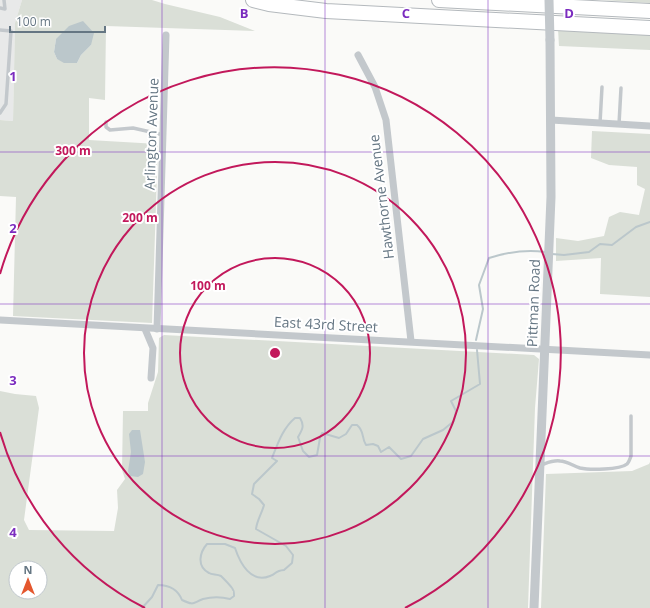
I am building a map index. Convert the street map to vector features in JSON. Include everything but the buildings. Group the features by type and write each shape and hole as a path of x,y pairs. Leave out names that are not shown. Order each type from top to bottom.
{"highway":[{"path":"253,0 269,4 326,11 650,28"},
{"path":"439,0 650,11"}],"street":[{"name":"Pittman Road","path":"534,608 550,240 551,120 549,0"},
{"name":"Arlington Avenue","path":"157,329 166,35"},
{"name":"Hawthorne Avenue","path":"358,56 376,87 386,120 411,341"},
{"path":"551,120 650,126"},
{"name":"East 43rd Street","path":"0,320 650,355"},
{"path":"145,329 153,348 151,378"}],"lane":[{"path":"0,8 5,9 4,0"},
{"path":"0,30 11,31 6,104 0,113"},
{"path":"600,123 602,87"},
{"path":"619,124 621,88"},
{"path":"106,122 106,127 110,130 133,128 164,136"},
{"path":"540,465 554,461 560,461 580,468 618,468 626,465 631,456 631,416"}],"shaded area":[{"path":"0,0 22,0 15,23 13,121 0,120"},
{"path":"22,0 152,0 220,17 255,31 106,26 105,100 89,98 89,140 158,144 152,323 13,316 16,197 0,196 0,120 13,121 15,23","holes":["56,39 91,45 81,55 77,63 57,59 54,52"]},
{"path":"601,0 650,0 650,3"},
{"path":"83,21 94,33 91,45 81,55 77,63 64,63 57,59 54,52 56,39 69,26"},
{"path":"558,29 650,34 650,50 559,46"},
{"path":"592,131 650,134 650,297 600,294 601,258 556,261 556,238 578,241 604,236 609,217 620,212 639,215 645,189 637,185 637,167 609,165 591,158"},
{"path":"164,335 534,355 539,359 535,408 528,608 0,608 0,391 36,396 39,408 24,520 29,530 114,531 118,508 117,490 125,479 122,470 123,411 148,411 148,403 158,372 159,338"},
{"path":"132,430 140,430 145,462 143,474 138,477 130,476 128,471 131,452 129,434"},
{"path":"650,462 650,608 541,608 546,474 632,471 649,464"}],"waterway":[{"path":"552,254 564,255 589,252 600,244 612,245 636,227 650,222"},
{"path":"476,340 483,309 479,285 489,258 517,252 545,252"},
{"path":"142,608 152,597 158,585 173,589 178,593 182,600 189,603 206,598 230,599 234,596 233,589 221,576 210,574 202,567 200,559 207,544 225,544 235,548 243,566 252,575 257,577 263,578 270,576 284,570 292,563 293,555 286,546 256,529 264,505 252,494 254,484 277,461 272,458 276,447 284,431 295,418 300,418 302,421 302,428 298,437 303,451 309,457 317,455 322,433 339,438 346,434 352,425 357,425 362,432 366,445 373,444 378,446 381,452 389,447 401,459 411,456 423,439 443,430 454,421 456,411 451,401 480,384 477,350"}]}
